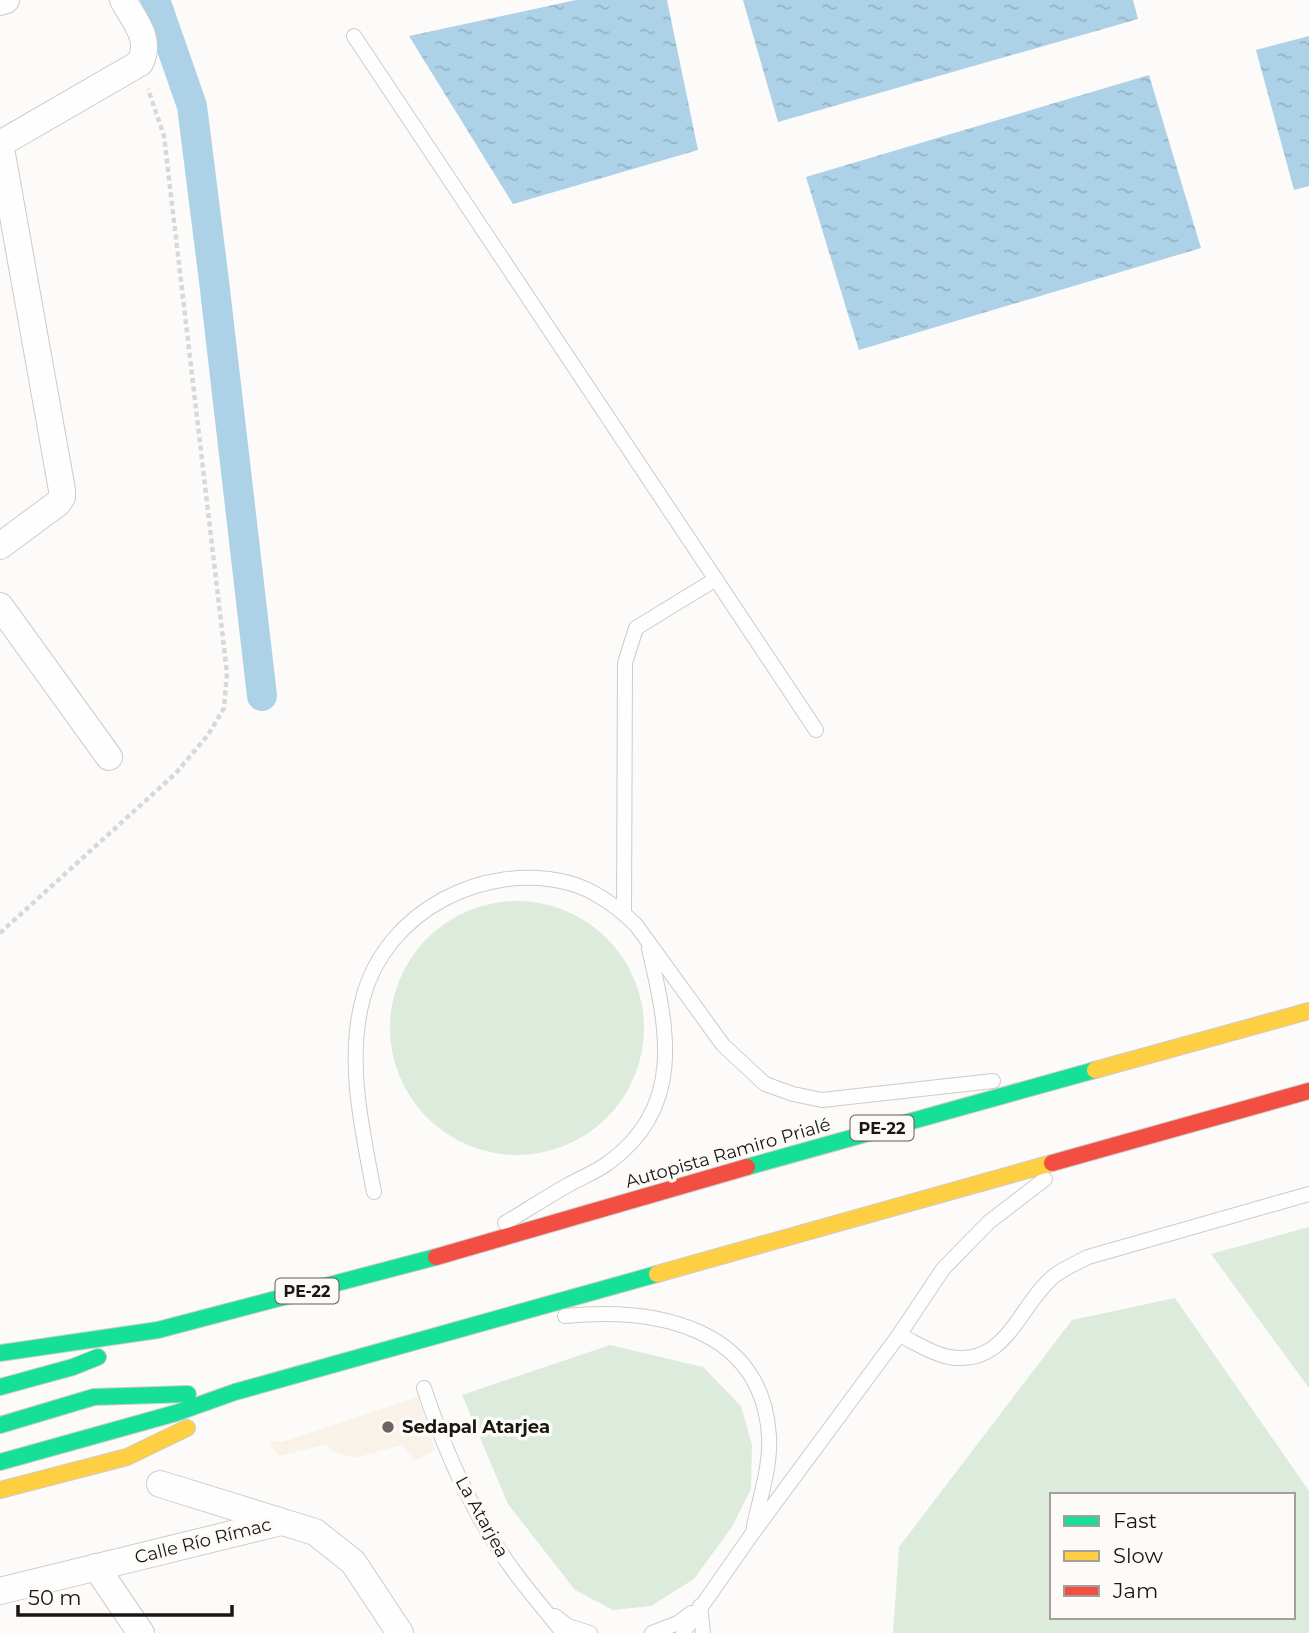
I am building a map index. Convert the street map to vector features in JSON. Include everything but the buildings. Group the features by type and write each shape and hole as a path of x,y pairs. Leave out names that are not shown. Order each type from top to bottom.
{"highway":[{"name":"Autopista Ramiro Prialé","path":"158,1330 457,1252 872,1130 1309,1010"},
{"path":"0,1462 176,1413 235,1392 1309,1091"},
{"path":"0,1339 158,1330"},
{"path":"0,1387 73,1367 158,1330"},
{"path":"0,1353 158,1330"},
{"path":"0,1374 113,1351"},
{"path":"0,1425 94,1397 235,1392"},
{"path":"0,1490 127,1457 186,1429 235,1392"}],"street":[{"path":"0,2 6,0"},
{"path":"0,546 58,503 62,490 0,144 140,63 146,50 145,40 123,0"},
{"path":"0,607 109,757"},
{"path":"160,1484 315,1532 353,1562 400,1633"},
{"name":"Calle Río Rímac","path":"0,1591 283,1521"},
{"path":"96,1567 141,1633"}],"lane":[{"path":"354,36 816,730"},
{"path":"624,914 625,663 636,628 716,579"},
{"path":"374,1192 359,1107 356,1043 363,997 376,964 395,937 438,902 459,891 501,879 526,878 572,883 624,914 723,1045 765,1084 793,1094 822,1100 1105,1068"},
{"path":"457,1252 572,1182 607,1164 640,1135 661,1092 666,1055 664,1010 647,941"},
{"path":"683,1633 752,1534 899,1335 943,1269 989,1222 1030,1189 1084,1154"},
{"path":"899,1335 946,1357 966,1359 983,1355 998,1346 1055,1276 1088,1257 1309,1194"},
{"path":"476,1324 574,1315 643,1317 695,1328 718,1340 736,1356 748,1372 759,1391 765,1413 769,1436 768,1458 752,1534"},
{"name":"La Atarjea","path":"424,1388 435,1423 488,1532 513,1571 563,1633"},
{"path":"652,1633 678,1623 700,1606"},
{"path":"693,1633 700,1606"},
{"path":"700,1606 703,1633"},
{"path":"545,1609 568,1626 590,1633"}],"path":[{"path":"0,933 176,773 208,735 224,708 227,673 164,136 140,63"}],"shaded area":[{"path":"418,1397 435,1450 415,1461 402,1445 354,1458 332,1451 327,1444 279,1456 272,1448 270,1441 282,1442"}],"green space":[{"path":"505,901 529,901 554,906 577,916 607,938 623,957 639,991 644,1028 639,1065 623,1099 607,1118 588,1134 554,1150 529,1155 505,1155 480,1150 457,1140 436,1126 419,1109 405,1088 395,1065 390,1040 390,1016 395,991 405,968 419,947 436,930 457,916 480,906"},
{"path":"1309,1227 1309,1388 1211,1254"},
{"path":"1175,1298 1309,1491 1309,1633 893,1633 899,1547 1072,1320"},
{"path":"610,1345 703,1367 741,1406 752,1445 751,1489 732,1527 694,1579 651,1606 613,1610 575,1590 508,1504 462,1395"}],"water":[{"path":"576,0 667,0 698,150 513,204 409,36"},
{"path":"743,0 1133,0 1138,19 778,122"},
{"path":"1309,36 1309,186 1294,190 1256,50"},
{"path":"1149,75 1201,248 859,350 806,177"}],"waterway":[{"path":"155,0 192,106 262,696"}],"traffic: fast":[{"path":"747,1167 1095,1070"},
{"path":"0,1353 158,1330 436,1257"},
{"path":"0,1462 176,1413 235,1392 657,1274"},
{"path":"0,1387 73,1367 98,1357"},
{"path":"0,1425 94,1397 188,1394"}],"traffic: slow":[{"path":"1095,1070 1309,1011"},
{"path":"657,1274 1052,1163"},
{"path":"0,1490 127,1457 187,1428"}],"traffic: jam":[{"path":"1052,1163 1309,1091"},
{"path":"436,1257 747,1167"}],"place":[{"name":"Sedapal Atarjea","path":"388,1427"}]}
